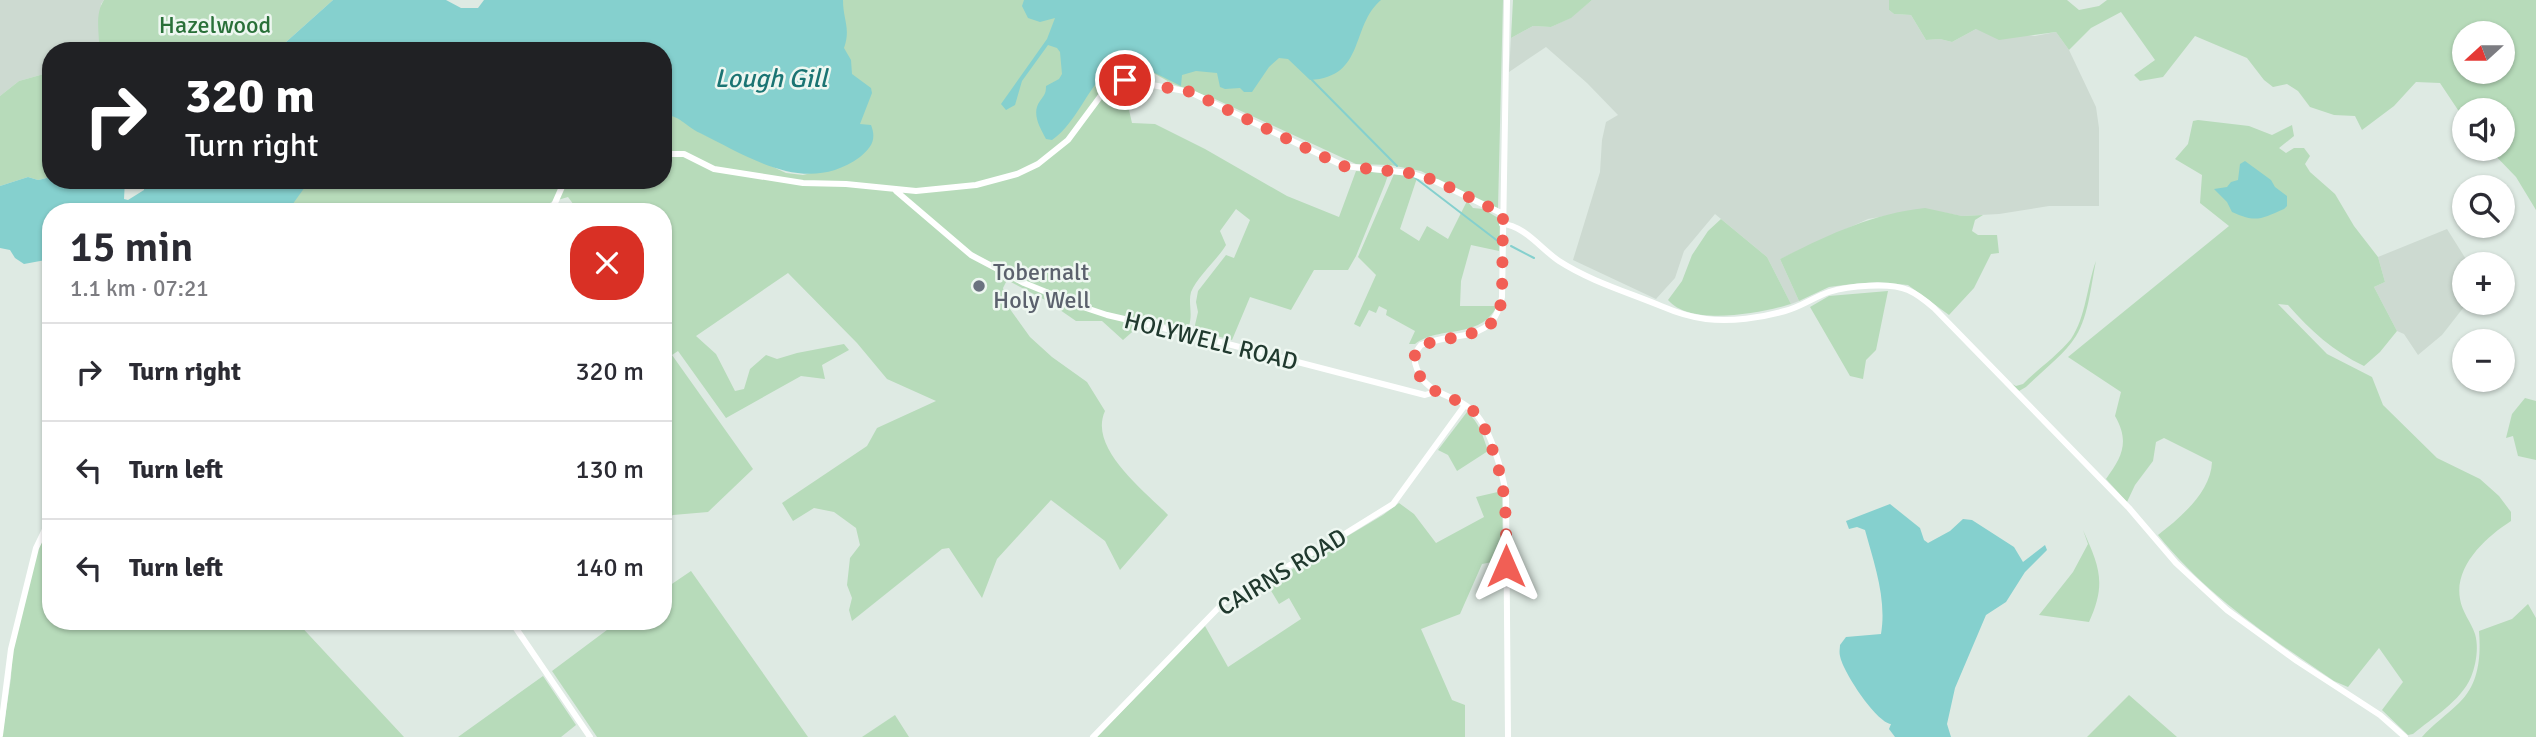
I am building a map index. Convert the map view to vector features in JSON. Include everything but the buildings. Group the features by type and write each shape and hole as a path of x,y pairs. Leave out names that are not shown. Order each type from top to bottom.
{"street":[{"path":"1507,0 1502,297 1499,313 1494,322 1470,334 1420,345 1414,360 1418,372 1435,392 1465,405 1476,414 1487,433 1503,480 1506,494 1508,737"},
{"path":"672,154 684,154 714,169 760,177 916,191 976,186 1017,174 1038,164 1068,140 1108,86 1116,80 1125,80 1191,92 1343,166 1410,173 1437,181 1503,214"},
{"name":"HOLYWELL ROAD","path":"894,190 971,255 993,268 1093,310 1425,395 1435,392"},
{"path":"1502,224 1519,228 1561,262 1597,280 1674,312 1698,318 1768,315 1787,311 1830,291 1844,288 1876,286 1911,292 1934,308 2129,508 2176,563 2219,602 2297,661 2380,715 2406,737"},
{"name":"CAIRNS ROAD","path":"1093,737 1224,602 1393,504 1465,405"},
{"path":"0,735 11,649 42,533"},
{"path":"516,630 590,737"}],"shaded area":[{"path":"0,0 104,0 101,4 99,42 42,42 42,75 19,81 0,96"},
{"path":"1592,0 1889,0 1889,10 1894,14 1911,15 1926,40 1952,42 1976,29 2035,36 2056,32 2069,50 2096,107 2099,128 2099,206 2049,206 1999,214 1962,216 1925,209 1868,219 1780,259 1799,301 1791,304 1767,257 1715,214 1684,251 1675,278 1656,299 1573,260 1600,172 1606,122 1618,115 1546,47 1509,72 1511,38 1533,26 1551,27 1570,18"},
{"path":"2447,229 2461,252 2452,252 2452,315 2458,315 2442,335 2418,355 2404,334 2397,331 2374,287 2385,282 2378,257"}],"green space":[{"name":"Hazelwood","path":"104,0 333,0 286,42 99,42 98,18"},
{"path":"789,0 1503,0 1498,208 1474,199 1421,171 1390,165 1356,164 1215,99 1173,84 1139,65 1110,68 1123,84 1132,123 1155,124 1287,196 1339,217 1356,171 1386,173 1388,175 1385,184 1356,256 1348,270 1314,270 1291,310 1250,297 1232,340 1197,331 1195,325 1198,291 1226,255 1234,258 1250,220 1236,209 1220,231 1226,245 1191,292 1189,326 1182,328 1147,319 1123,340 1102,321 1076,321 1047,301 1007,280 1003,288 1007,305 1030,337 1087,382 1105,411 1102,425 1104,439 1111,454 1133,481 1168,515 1120,570 1105,541 1051,500 997,559 982,598 949,548 942,549 852,621 849,610 852,598 847,585 850,558 860,545 856,528 834,512 814,508 793,521 782,503 867,446 877,428 936,401 887,379 857,343 788,273 696,336 716,354 735,391 744,389 750,369 766,355 777,359 844,344 849,350 822,365 825,379 801,376 726,418 678,351 672,355 672,203 572,203 568,197 550,203 214,203 237,189 672,189 672,115 701,133 786,173 811,173"},
{"path":"1513,0 1592,0 1571,18 1551,27 1533,26 1511,38"},
{"path":"1889,0 2067,0 2079,10 2099,6 2107,0 2536,0 2536,210 2515,175 2501,161 2515,161 2515,98 2452,98 2452,101 2440,83 2416,82 2394,106 2362,130 2355,116 2334,115 2310,107 2298,91 2287,84 2273,87 2264,80 2247,58 2195,36 2163,77 2140,81 2134,75 2155,60 2121,12 2091,28 2069,50 2056,32 1999,40 1976,29 1952,42 1926,40 1911,15 1894,14 1889,10"},
{"path":"42,75 42,179 28,177 0,186 0,96 19,81"},
{"path":"2193,121 2249,126 2272,135 2292,125 2294,136 2279,148 2286,153 2294,148 2304,148 2310,156 2305,164 2310,172 2335,194 2354,226 2378,257 2385,282 2374,287 2397,331 2364,366 2323,340 2288,305 2278,304 2327,354 2372,377 2383,405 2437,458 2480,479 2499,496 2511,512 2511,521 2482,544 2467,564 2459,587 2460,599 2477,645 2476,662 2471,677 2453,701 2413,734 2408,735 2382,710 2403,682 2379,648 2348,687 2334,681 2263,632 2218,596 2158,535 2200,494 2206,484 2212,462 2164,438 2156,442 2153,461 2135,485 2127,502 2106,479 2122,449 2122,434 2115,416 2121,392 2068,357 2229,226 2200,203 2202,175 2175,159 2188,144"},
{"path":"1394,174 1417,178 1400,229 1419,241 1427,226 1448,239 1467,201 1473,208 1483,209 1500,219 1499,251 1471,245 1461,281 1460,306 1497,306 1481,324 1409,344 1415,331 1386,315 1387,310 1379,306 1376,313 1369,310 1360,327 1354,324 1376,275 1358,257"},
{"path":"1925,208 1962,216 1983,215 1975,220 1972,231 1978,235 1997,235 1999,253 1991,254 1974,288 1949,315 1908,285 1877,282 1829,287 1799,301 1780,259 1868,220"},
{"path":"1721,219 1767,257 1791,304 1745,314 1709,316 1679,308 1668,300 1682,281 1692,255 1708,231"},
{"path":"2096,261 2087,309 2076,336 2026,387 2019,391 2013,388 2010,383 2016,386 2023,384 2071,339 2080,321"},
{"path":"1888,291 1876,350 1866,360 1863,379 1850,376 1810,307 1829,296"},
{"path":"672,355 753,469 708,512 673,515"},
{"path":"2525,398 2536,401 2536,460 2518,456 2513,436 2506,438 2512,414"},
{"path":"1467,412 1478,425 1488,451 1457,471 1448,455 1438,450"},
{"path":"1502,491 1503,560 1482,564 1460,614 1421,629 1452,700 1465,705 1465,737 1097,737 1205,626 1228,667 1301,619 1289,598 1279,604 1267,584 1399,503 1414,514 1436,543 1484,517 1476,497"},
{"path":"2083,530 2097,565 2099,575 2098,596 2089,622 2039,615 2073,572 2088,544"},
{"path":"42,536 42,630 304,630 404,737 2,737 11,678 13,635"},
{"path":"691,571 808,737 597,737 552,671 607,630 672,630 672,584"},
{"path":"2528,604 2536,618 2536,737 2422,737 2466,696 2471,687 2479,660 2479,631 2512,619"},
{"path":"543,676 576,725 561,737 458,737"},
{"path":"2129,695 2177,737 2087,737"},
{"path":"895,715 909,737 862,737"}],"water":[{"name":"Lough Gill","path":"333,0 446,0 461,8 478,8 484,0 843,0 847,29 844,48 851,60 852,74 871,88 872,93 860,124 871,125 873,139 870,147 860,157 840,168 819,173 779,169 739,153 672,116 672,42 286,42"},
{"path":"1024,0 1381,0 1371,11 1349,60 1340,70 1328,77 1310,80 1288,59 1279,58 1269,67 1252,92 1244,92 1240,88 1220,87 1217,73 1196,71 1182,75 1181,86 1139,65 1128,68 1113,67 1096,83 1069,123 1052,140 1046,139 1037,120 1036,110 1046,86 1059,79 1062,74 1060,52 1057,48 1048,45 1022,81 1015,105 1006,110 1001,104 1047,39 1055,18 1040,22 1028,18 1022,6"},
{"path":"2245,161 2287,196 2287,206 2284,209 2253,219 2232,212 2227,202 2214,189 2227,187 2238,180 2240,164"},
{"path":"28,177 42,179 42,189 125,189 124,199 128,200 144,189 304,189 293,203 42,203 42,261 24,264 15,258 10,250 0,248 0,186"},
{"path":"1890,504 1920,528 1924,540 1928,543 1950,531 1963,519 1972,520 2014,547 2023,562 2045,545 2047,550 2025,572 2006,602 1986,615 1955,688 1947,724 1951,737 1895,737 1889,729 1891,724 1877,715 1861,695 1840,656 1840,645 1846,637 1881,634 1882,621 1879,581 1865,530 1857,527 1849,529 1846,521"}],"waterway":[{"path":"1312,80 1397,166"},
{"path":"1414,177 1499,242"},
{"path":"1511,246 1534,258"}],"place":[{"name":"Tobernalt Holy Well","path":"979,286"}],"route":[{"path":"1125,80 1191,92 1330,161 1354,168 1410,173 1437,181 1503,214 1502,297 1494,322 1470,334 1420,345 1414,360 1424,382 1435,392 1465,405 1476,414 1487,433 1506,494 1506,566"}]}
